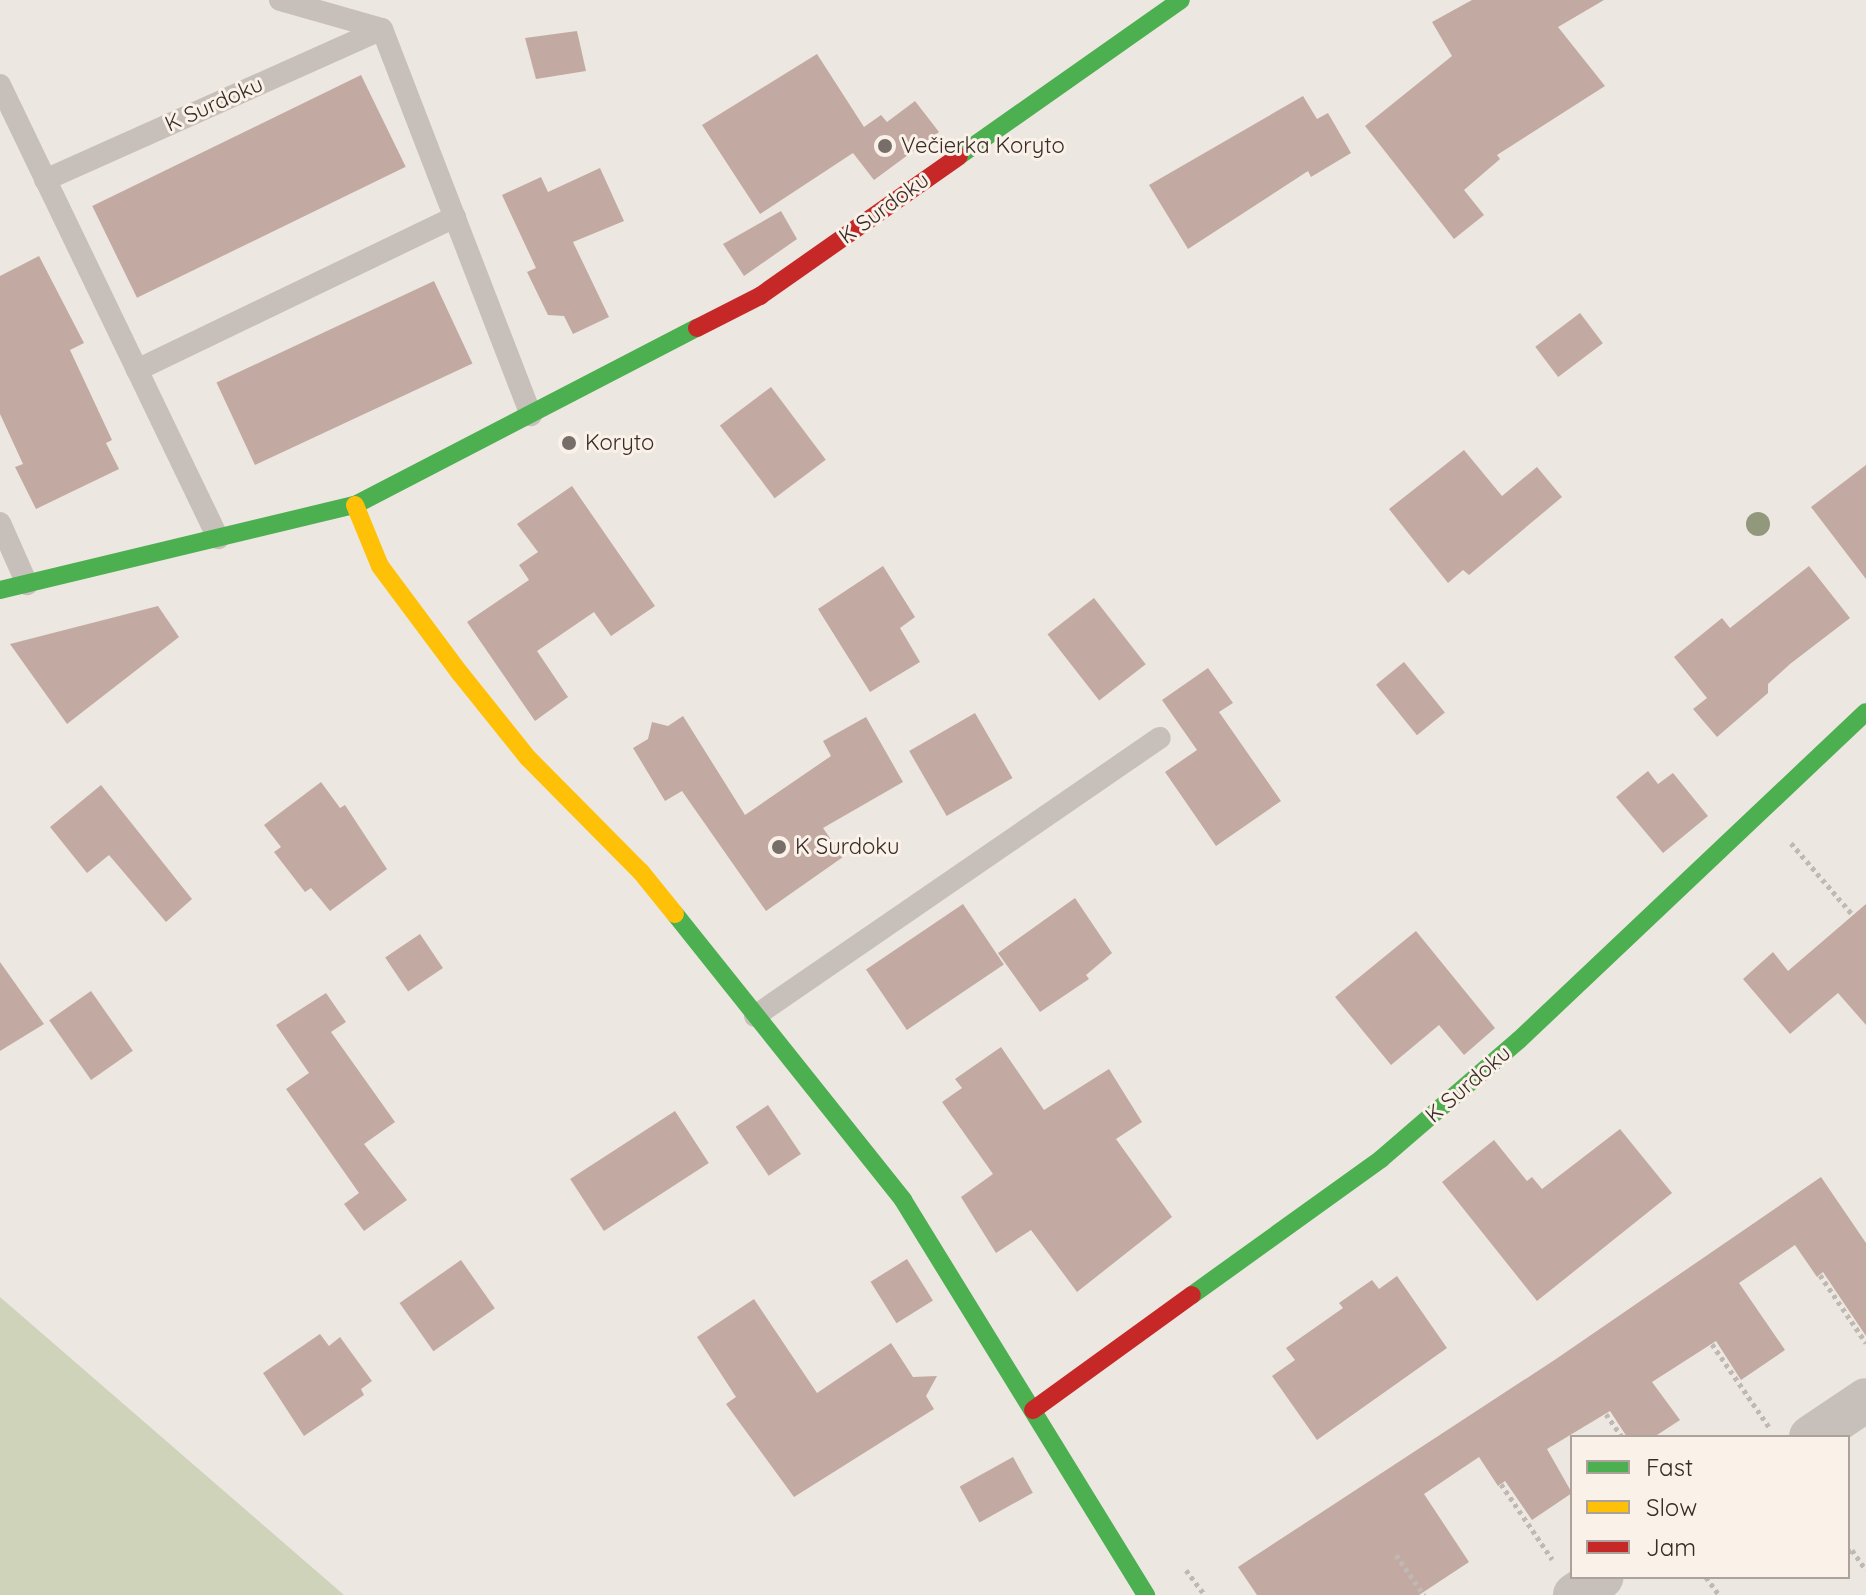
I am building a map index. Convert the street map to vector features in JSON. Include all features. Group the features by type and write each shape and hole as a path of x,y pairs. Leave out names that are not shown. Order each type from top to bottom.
{"street":[{"name":"K Surdoku","path":"0,590 355,505 760,296 1181,0"},
{"path":"355,505 380,566 459,672 528,758 641,872 903,1200 1145,1593"},
{"name":"K Surdoku","path":"1033,1410 1381,1159 1519,1040 1765,812 1866,712"},
{"path":"1790,1432 1866,1400"},
{"path":"1568,1582 1588,1579"}],"lane":[{"path":"280,0 382,29 531,415"},
{"name":"K Surdoku","path":"45,180 382,29"},
{"path":"0,85 218,538"},
{"path":"137,370 455,217"},
{"path":"0,523 27,584"},
{"path":"755,1016 1160,738"}],"path":[{"path":"1765,812 1853,915"},
{"path":"1820,1275 1866,1343"},
{"path":"1712,1344 1790,1432"},
{"path":"1606,1414 1621,1435"},
{"path":"1501,1484 1568,1582"},
{"path":"1850,1551 1866,1570"},
{"path":"1396,1555 1424,1595"}],"green space":[{"path":"0,1297 344,1595 0,1595"}],"building":[{"path":"1472,0 1604,0 1558,27 1605,86 1497,155 1500,159 1464,190 1484,215 1454,239 1365,126 1452,56 1432,22"},
{"path":"577,31 586,71 536,79 525,38"},
{"path":"817,54 864,127 881,115 887,122 915,101 939,132 874,180 853,153 760,214 702,125"},
{"path":"361,75 406,167 137,298 92,206"},
{"path":"1303,96 1317,119 1328,113 1351,153 1311,177 1308,171 1188,249 1149,185"},
{"path":"600,168 624,221 573,242 609,317 573,334 564,316 548,315 527,272 536,268 502,195 541,177 548,192"},
{"path":"781,211 797,239 744,276 723,244"},
{"path":"39,256 84,343 70,350 112,440 106,443 119,469 36,509 15,467 23,464 0,414 0,276"},
{"path":"434,281 472,363 255,465 216,382"},
{"path":"1580,313 1603,343 1558,377 1535,347"},
{"path":"771,387 826,460 775,498 720,426"},
{"path":"1464,450 1502,496 1537,467 1562,497 1469,575 1463,570 1448,583 1389,509"},
{"path":"1866,465 1866,579 1811,507"},
{"path":"572,486 655,606 611,636 594,612 537,651 568,697 535,721 467,622 529,580 519,565 538,552 517,524"},
{"path":"883,566 915,617 900,628 920,662 870,692 818,609"},
{"path":"1809,566 1850,618 1790,664 1768,684 1768,693 1717,737 1693,709 1707,698 1674,657 1722,618 1730,628"},
{"path":"1094,598 1146,664 1099,701 1048,634"},
{"path":"158,606 179,637 67,724 10,644"},
{"path":"1404,662 1445,713 1417,735 1376,685"},
{"path":"1208,668 1233,703 1219,712 1281,801 1216,846 1165,772 1197,750 1162,700"},
{"path":"975,713 1012,778 947,816 909,751"},
{"path":"683,716 745,815 831,756 823,741 866,717 903,782 823,828 843,857 766,911 682,791 665,801 633,748 648,739 652,722 668,726"},
{"path":"1648,771 1658,784 1673,773 1708,816 1663,853 1616,797"},
{"path":"321,782 340,808 345,805 387,869 330,911 311,888 305,892 274,852 281,847 264,825"},
{"path":"101,785 192,899 166,922 109,855 87,873 50,827"},
{"path":"1075,898 1112,953 1086,975 1089,979 1040,1012 998,953"},
{"path":"963,904 1004,965 907,1030 866,969"},
{"path":"1866,904 1866,1025 1838,993 1790,1034 1743,979 1773,952 1788,971"},
{"path":"1416,931 1495,1028 1464,1055 1439,1025 1391,1065 1335,997"},
{"path":"420,934 443,968 408,991 385,957"},
{"path":"0,962 44,1024 0,1051"},
{"path":"91,991 133,1051 91,1080 49,1020"},
{"path":"326,993 346,1022 331,1032 395,1122 364,1144 407,1200 364,1231 344,1204 359,1193 286,1089 309,1073 276,1025"},
{"path":"1001,1047 1044,1110 1109,1069 1142,1122 1116,1139 1172,1217 1077,1292 1031,1230 996,1253 961,1197 993,1174 942,1102 962,1088 955,1079"},
{"path":"768,1105 801,1154 769,1176 736,1127"},
{"path":"675,1111 709,1163 604,1231 570,1179"},
{"path":"1620,1129 1672,1193 1537,1301 1442,1182 1494,1140 1527,1181 1532,1177 1542,1189"},
{"path":"1821,1177 1866,1243 1866,1336 1823,1272 1817,1277 1795,1245 1739,1283 1785,1350 1741,1380 1716,1341 1652,1382 1680,1420 1657,1435 1626,1435 1610,1411 1547,1449 1570,1494 1532,1520 1505,1481 1498,1486 1479,1457 1424,1494 1469,1562 1419,1595 1257,1595 1238,1567 1556,1359"},
{"path":"907,1259 933,1301 896,1323 871,1282"},
{"path":"461,1260 495,1308 433,1351 400,1303"},
{"path":"1397,1276 1447,1348 1317,1440 1272,1376 1295,1360 1286,1348 1343,1308 1339,1303 1372,1280 1379,1289"},
{"path":"754,1299 817,1393 891,1343 913,1377 937,1376 926,1396 934,1409 794,1497 726,1404 736,1397 697,1337"},
{"path":"320,1334 329,1346 340,1337 372,1381 361,1389 364,1395 304,1436 263,1373"},
{"path":"1013,1457 1033,1493 980,1522 960,1487"}],"traffic: fast":[{"path":"959,156 1181,0"},
{"path":"0,590 355,505 697,328"},
{"path":"1192,1295 1381,1159 1519,1040 1866,712"},
{"path":"675,914 903,1200 1146,1595"}],"traffic: slow":[{"path":"355,505 380,566 459,672 528,758 641,872 675,914"}],"traffic: jam":[{"path":"697,328 760,296 959,156"},
{"path":"1033,1410 1192,1295"}],"place":[{"name":"Večierka Koryto","path":"885,146"},
{"name":"Koryto","path":"569,443"},
{"name":"K Surdoku","path":"779,847"}]}
